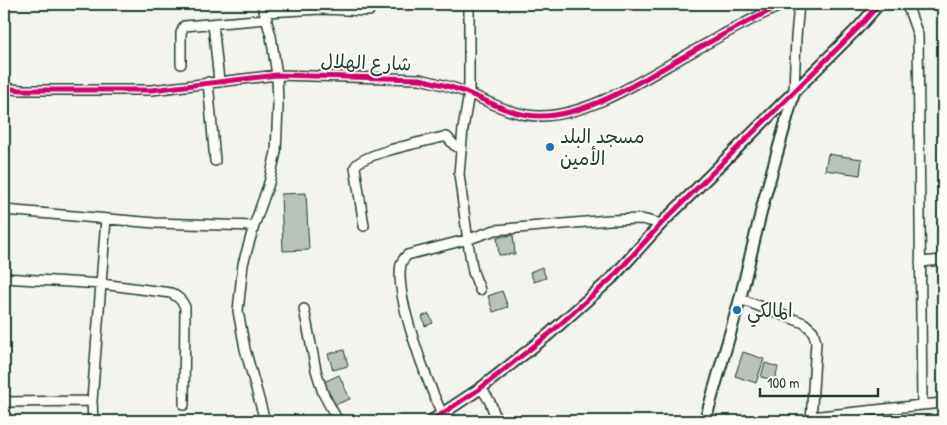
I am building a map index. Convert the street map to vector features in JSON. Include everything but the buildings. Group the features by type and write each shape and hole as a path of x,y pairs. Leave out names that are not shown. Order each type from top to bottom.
{"street":[{"path":"469,4 469,93 459,174 468,249 473,272 480,290"},
{"name":"شارع الهلال","path":"4,88 21,90 152,90 277,75 420,79 469,93 502,109 540,116 585,107 613,96 706,44 785,4"},
{"path":"705,421 740,299 764,200 794,92 799,4"},
{"path":"432,421 481,388 548,335 605,284 662,224 858,28 879,4"},
{"path":"904,4 909,10 918,35 922,405"},
{"path":"181,64 181,33 184,26 213,24 265,12 321,8 369,11"},
{"path":"265,12 277,75 276,152 269,183 243,264 238,311 245,349 265,421"},
{"path":"213,24 219,81"},
{"path":"208,82 215,160"},
{"path":"364,226 355,167 358,161 389,150 443,137 447,137 454,145 461,148"},
{"path":"4,210 155,223 254,226"},
{"path":"93,421 92,401 106,219"},
{"path":"442,414 410,327 402,292 401,269 402,262 407,255 495,230 609,220 642,219 662,224"},
{"path":"920,262 943,260"},
{"path":"4,278 102,284 171,294 182,301 185,307 184,405"},
{"path":"740,299 804,323 813,331 816,342 811,419 943,403"},
{"path":"304,309 316,370 324,393 338,421"},
{"path":"481,388 494,410 495,421"},
{"path":"4,402 92,401"}],"cycle path":[{"path":"4,88 21,90 152,90 277,75 420,79 458,89 520,114 556,115 594,104 631,87 732,29 785,4"},
{"path":"431,421 481,388 548,335 613,277 661,224 858,28 879,4"}],"place":[{"name":"مسجد البلد الأمين","path":"550,147"},
{"name":"المالكي","path":"737,310"}]}
